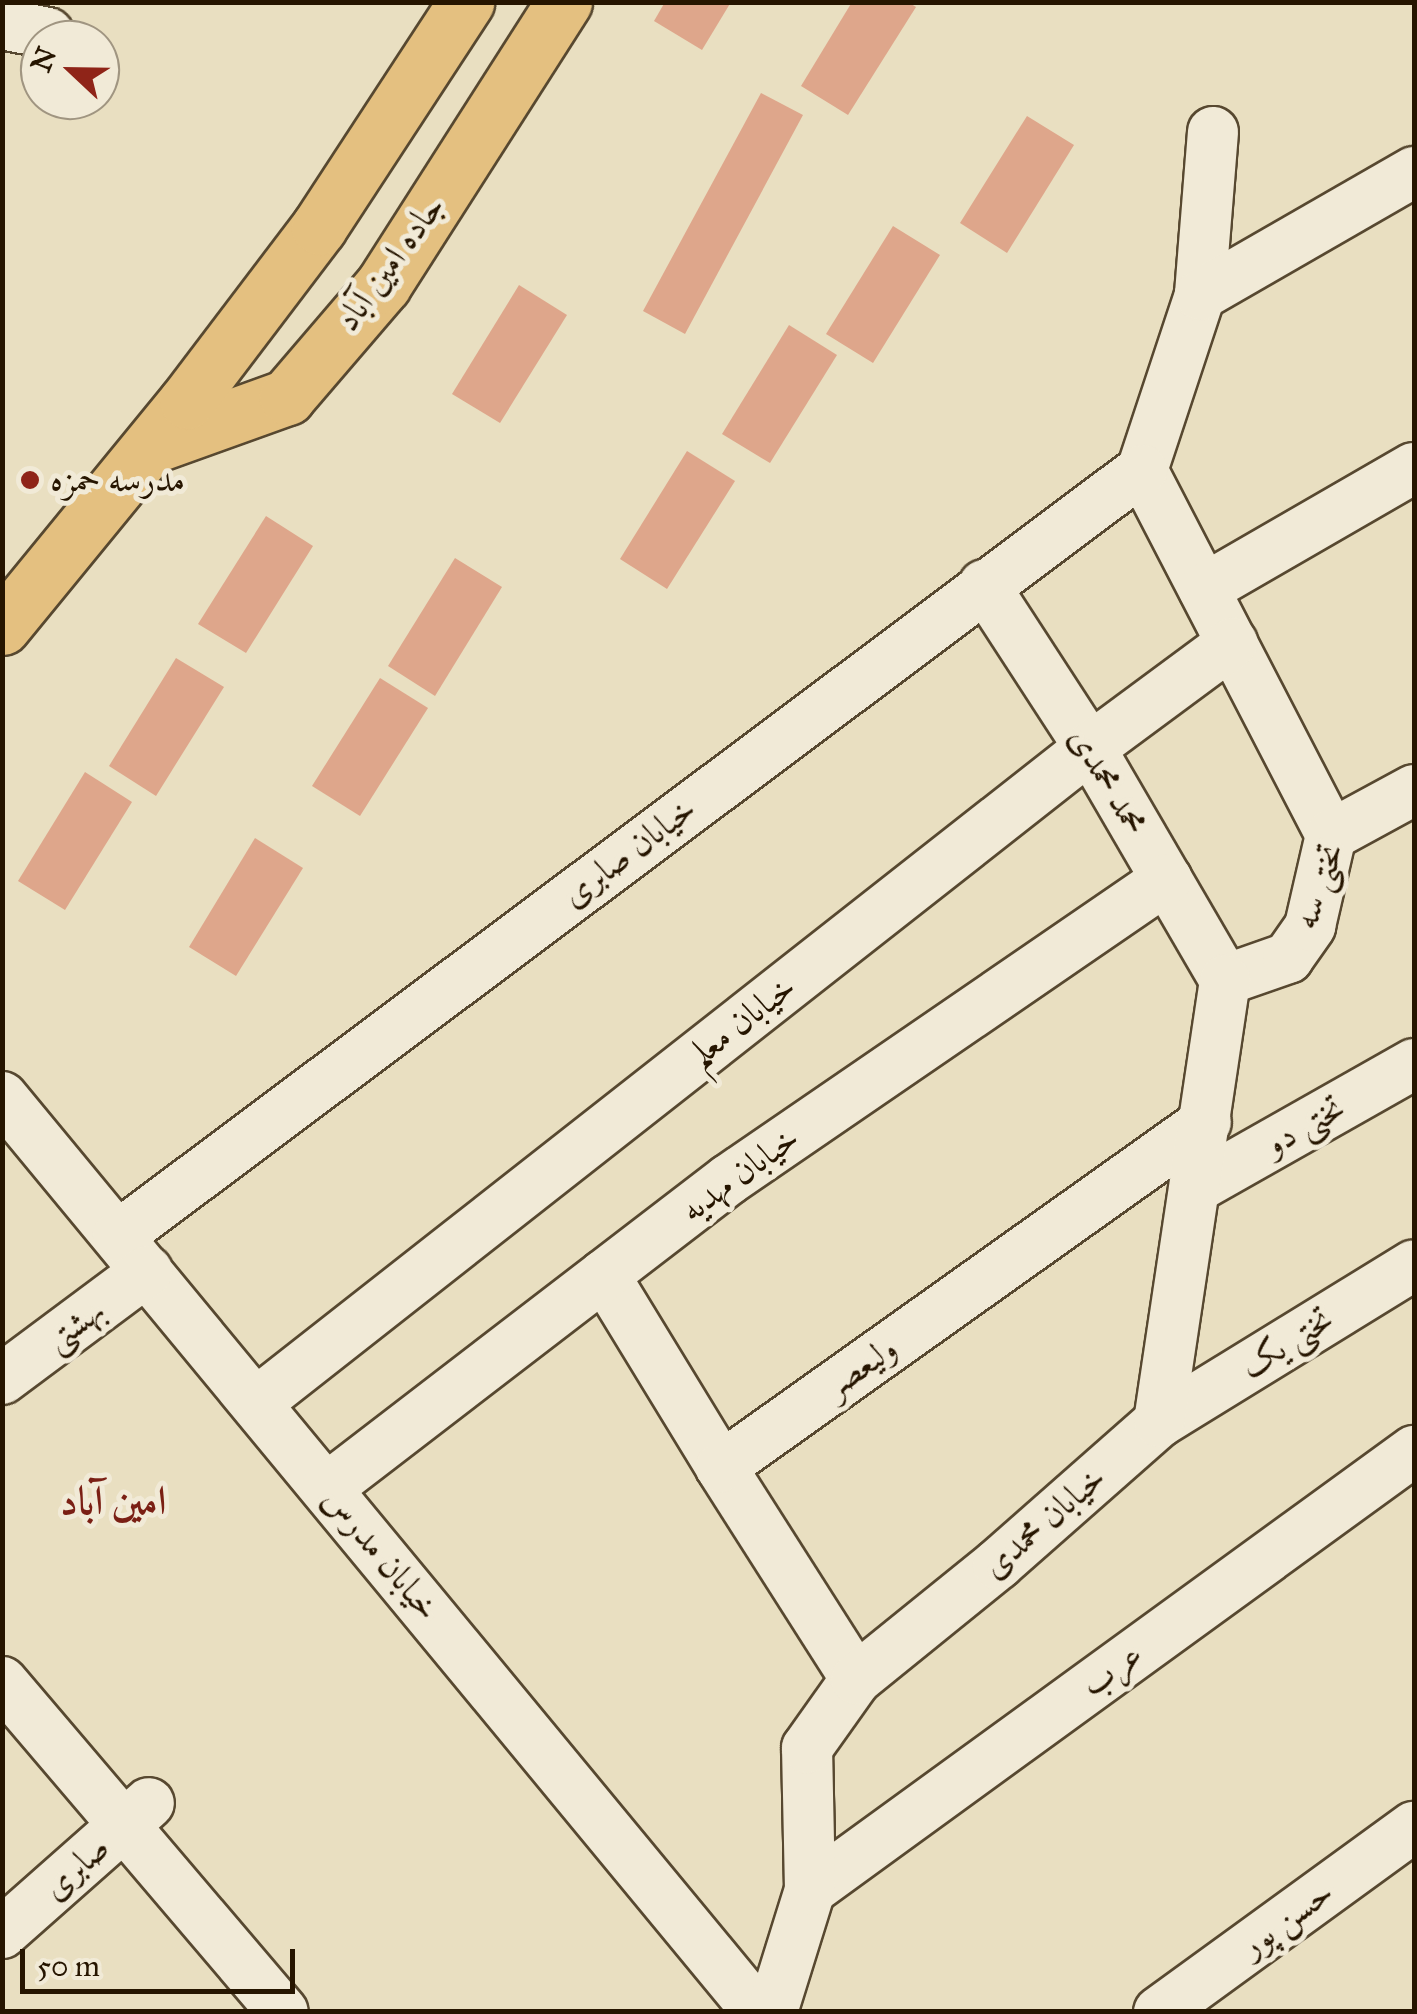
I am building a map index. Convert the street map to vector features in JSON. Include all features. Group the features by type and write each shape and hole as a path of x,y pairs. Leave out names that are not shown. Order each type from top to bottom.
{"main road":[{"path":"2,627 151,446 318,228 466,2"},
{"name":"جاده امین آباد","path":"151,446 287,397 382,285 564,2"}],"street":[{"path":"1213,132 1200,295 1142,470 1331,835"},
{"path":"1200,295 1414,172"},
{"path":"1204,589 1414,468"},
{"name":"خیابان صابری","path":"132,1254 984,585 1142,470"},
{"name":"محمد محمدی","path":"984,585 1090,748 1225,980"},
{"name":"خیابان معلم","path":"256,1402 1090,748 1232,643"},
{"name":"تختی سه","path":"1225,980 1288,958 1310,926 1331,835 1414,790"},
{"name":"خیابان مهدیه","path":"326,1488 728,1180 1167,880"},
{"path":"1159,1422 1225,980"},
{"name":"تختی دو","path":"1195,1188 1414,1064"},
{"name":"خیابان مدرس","path":"2,1097 758,2012"},
{"name":"ولیعصر","path":"721,1467 1206,1122"},
{"name":"بهشتی","path":"2,1378 132,1254"},
{"name":"تختی یک","path":"1159,1422 1414,1265"},
{"path":"604,1276 856,1679"},
{"name":"خیابان محمدی","path":"772,2012 810,1890 807,1748 856,1679 998,1564 1159,1422"},
{"name":"عرب","path":"810,1890 1414,1451"},
{"path":"2,1682 136,1815 283,2012"},
{"name":"صابری","path":"2,1933 136,1815"},
{"name":"حسن پور","path":"1159,2012 1414,1827"}],"building":[{"path":"665,2 731,2 702,50 654,21"},
{"path":"852,2 908,2 916,7 848,115 801,86"},
{"path":"761,93 803,115 685,334 643,311"},
{"path":"1027,116 1074,145 1007,253 960,223"},
{"path":"893,226 940,255 873,363 826,334"},
{"path":"519,285 567,315 500,423 452,394"},
{"path":"789,325 837,355 770,463 722,434"},
{"path":"687,451 735,481 667,589 620,559"},
{"path":"266,516 313,546 246,653 198,624"},
{"path":"455,558 502,587 435,696 388,666"},
{"path":"176,658 224,687 156,796 109,766"},
{"path":"380,678 428,708 360,816 312,786"},
{"path":"85,772 132,802 65,910 18,881"},
{"path":"255,838 303,868 236,976 189,947"}],"place":[{"name":"مدرسه حمزه","path":"30,480"}],"district":[{"name":"امین آباد","path":"113,1501"}]}
